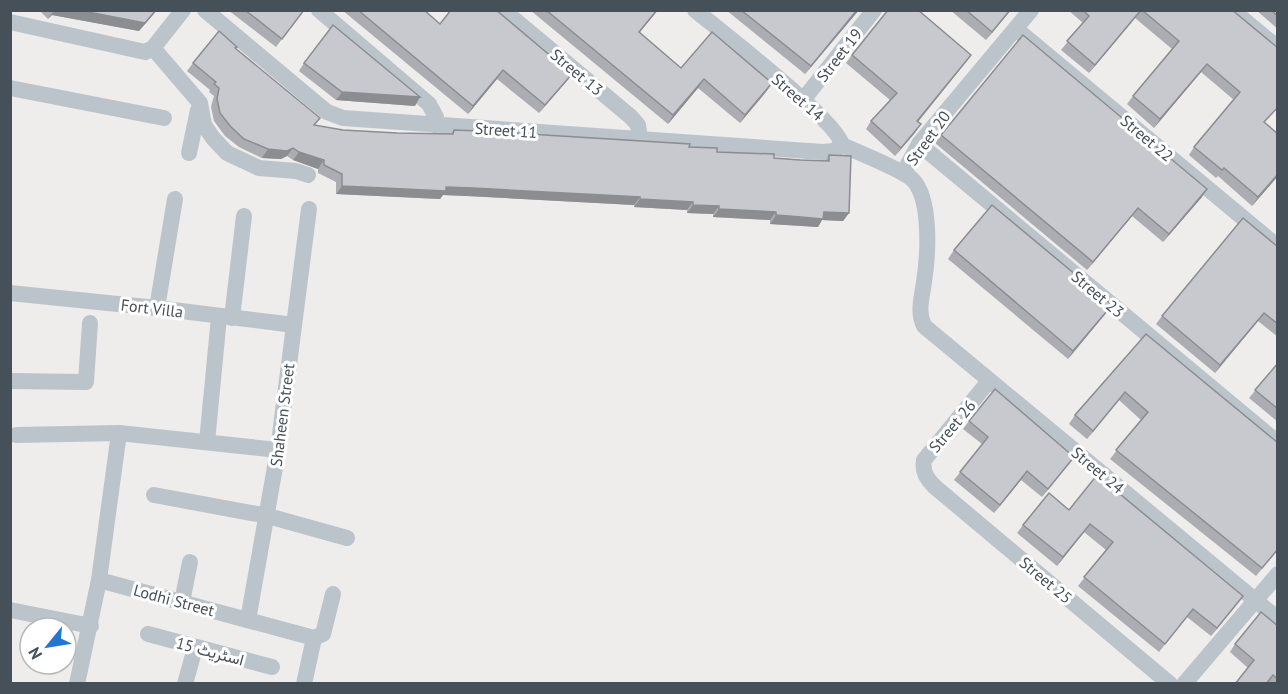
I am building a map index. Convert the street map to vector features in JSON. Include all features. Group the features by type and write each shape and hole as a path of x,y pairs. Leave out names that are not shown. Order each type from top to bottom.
{"street":[{"path":"11,19 145,52 153,48 183,10"},
{"name":"Street 11","path":"205,10 316,103 335,116 343,118 823,152 834,151 842,145"},
{"path":"319,10 429,104 436,117 435,125"},
{"name":"Street 13","path":"503,10 631,117 638,125 640,139"},
{"name":"Street 14","path":"695,10 803,100 839,136 842,145 903,173"},
{"name":"Street 19","path":"803,100 874,10"},
{"name":"Street 20","path":"921,321 920,311 928,257 927,228 917,186 903,173 919,144 1031,10"},
{"path":"1233,10 1278,48"},
{"name":"Street 22","path":"1016,29 1278,247"},
{"path":"153,48 200,103 204,125 227,153 259,168 296,171 308,175"},
{"path":"10,88 164,118"},
{"path":"189,153 200,103"},
{"name":"Street 23","path":"919,144 1278,443"},
{"path":"157,308 175,199"},
{"name":"Shaheen Street","path":"248,620 278,450 309,209"},
{"path":"207,442 225,317 244,216"},
{"name":"Fort Villa","path":"10,293 294,325"},
{"name":"Street 24","path":"921,321 924,326 1278,619"},
{"path":"10,381 86,382 90,323"},
{"name":"Street 26","path":"925,475 924,460 990,381"},
{"path":"77,684 99,580 119,433"},
{"path":"16,435 119,433 278,450"},
{"name":"Street 25","path":"925,475 935,487 1170,684"},
{"path":"154,495 268,516 346,538"},
{"path":"182,602 190,562"},
{"path":"1184,684 1278,574"},
{"name":"Lodhi Street","path":"99,580 314,638"},
{"path":"304,684 314,638 323,634 333,594"},
{"path":"10,610 91,626"},
{"name":"اسٹریٹ 15","path":"148,634 272,667"},
{"path":"185,684 195,648"}],"building":[{"path":"78,10 156,10 145,23"},
{"path":"245,10 304,10 282,39"},
{"path":"358,10 424,10 440,24 451,10 496,10 572,74 545,105 503,70 473,106"},
{"path":"546,10 657,10 639,32 681,68 712,32 772,83 745,115 704,79 673,115"},
{"path":"741,10 857,10 811,66"},
{"path":"888,10 918,10 971,55 917,121 921,124 901,148 871,121 897,93 852,55"},
{"path":"966,10 1010,10 992,32"},
{"path":"1083,10 1141,10 1095,65 1067,41 1089,16"},
{"path":"1142,10 1232,10 1278,48 1278,107 1264,122 1278,134 1278,174 1258,197 1224,168 1222,170 1194,147 1240,92 1207,64 1160,119 1133,96 1179,41"},
{"path":"333,25 420,97 342,92 304,63"},
{"path":"219,31 237,47 235,48 320,118 314,125 343,130 397,133 453,134 454,130 690,144 689,147 717,148 717,152 774,154 774,158 800,160 829,161 829,155 851,156 849,213 824,212 823,219 776,215 776,212 719,209 719,206 693,205 693,202 640,199 640,197 446,187 446,191 342,186 342,174 324,165 324,160 293,148 287,151 268,149 244,139 231,127 220,113 217,99 219,88 214,84 216,82 193,63"},
{"path":"1023,35 1207,189 1169,234 1138,208 1093,262 941,135"},
{"path":"992,205 1112,305 1073,351 954,250"},
{"path":"1243,218 1278,247 1278,324 1264,313 1220,365 1162,316"},
{"path":"1146,334 1278,443 1278,549 1262,568 1116,450 1148,412 1125,392 1093,431 1075,415"},
{"path":"1278,363 1278,409 1255,390"},
{"path":"995,389 1074,457 1048,489 1027,471 1000,505 960,472 988,437 969,421"},
{"path":"1097,475 1243,596 1217,628 1193,609 1165,644 1084,577 1113,542 1090,524 1063,557 1023,525 1049,493 1069,510"},
{"path":"1261,612 1278,626 1278,679 1273,675 1266,684 1235,684 1254,660 1235,644"}]}
